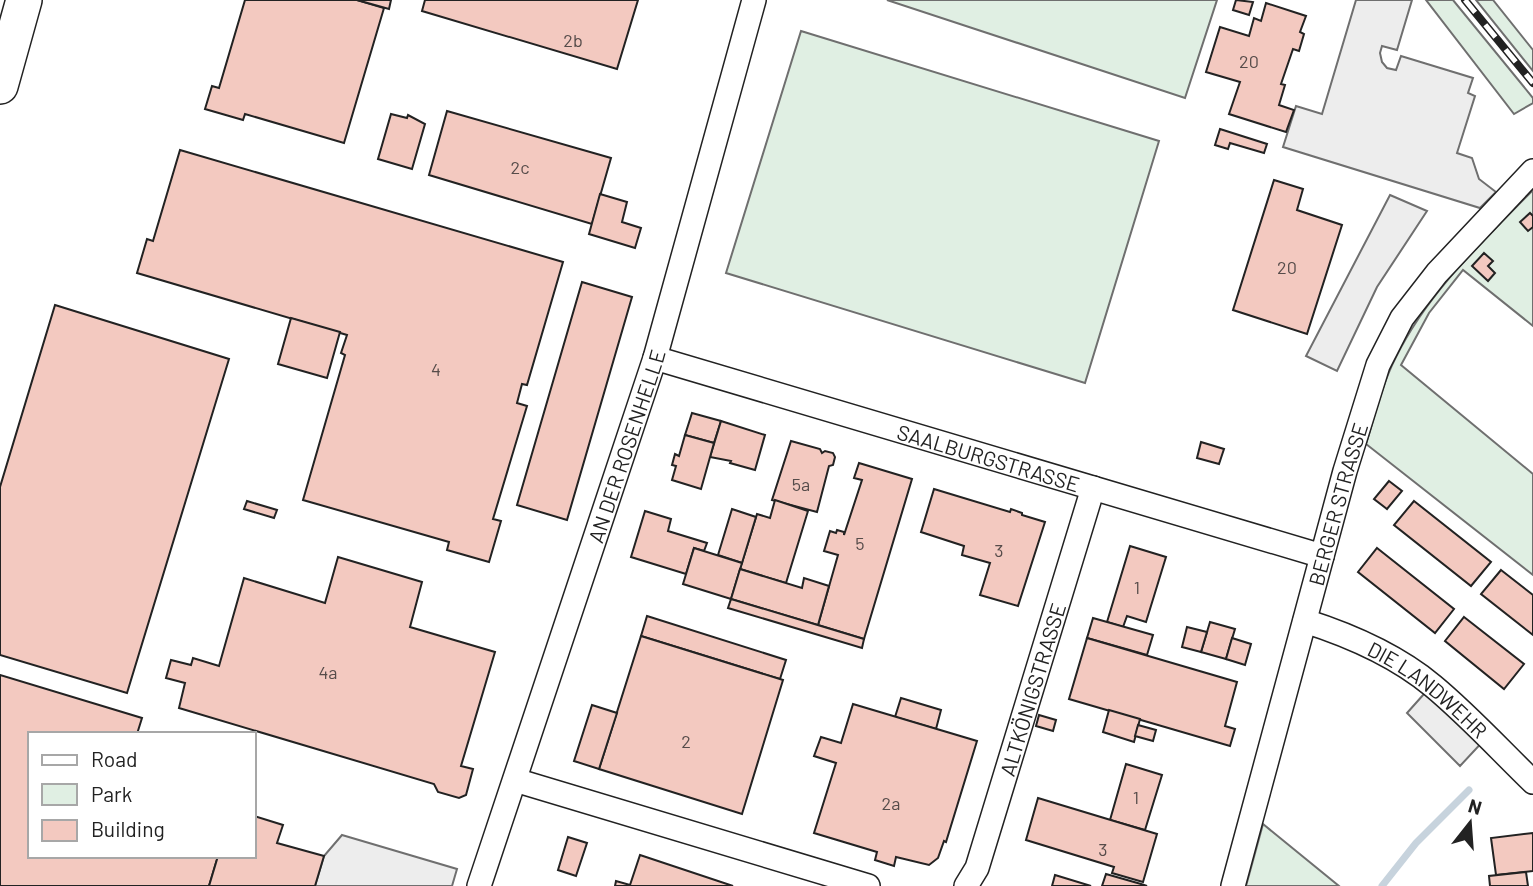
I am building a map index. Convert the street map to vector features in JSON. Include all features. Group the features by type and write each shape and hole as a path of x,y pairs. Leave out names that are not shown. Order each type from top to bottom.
{"main road":[{"path":"0,86 24,0"}],"street":[{"name":"AN DER ROSENHELLE","path":"480,886 655,358 754,0"},
{"name":"BERGER STRASSE","path":"1233,886 1322,556 1373,380 1388,343 1402,318 1437,273 1533,172"},
{"name":"SAALBURGSTRASSE","path":"655,358 1322,556"},
{"name":"ALTKÖNIGSTRASSE","path":"966,886 977,868 1093,488"},
{"name":"DIE LANDWEHR","path":"1305,621 1336,631 1393,659 1432,685 1533,782"},
{"path":"515,780 868,886"}],"green space":[{"path":"887,0 1217,0 1185,98"},
{"path":"1426,0 1453,0 1533,98 1533,103 1514,114"},
{"path":"1476,0 1493,0 1533,50 1533,71"},
{"path":"801,31 1159,141 1085,383 726,273"},
{"path":"1533,190 1533,326 1463,270 1429,313 1401,365 1533,474 1533,575 1366,444 1391,367 1409,333 1458,268"},
{"path":"1263,824 1339,886 1246,886"}],"shaded area":[{"path":"1356,0 1412,0 1397,50 1382,46 1382,62 1387,68 1396,70 1401,56 1473,78 1468,93 1475,96 1457,153 1472,158 1479,179 1496,192 1480,208 1283,147 1296,106 1322,114"},
{"path":"1390,195 1427,211 1377,287 1337,371 1306,356"},
{"path":"1432,685 1487,737 1460,766 1407,713"},
{"path":"342,835 457,869 452,886 315,886 324,856"}],"building":[{"path":"245,0 357,0 384,8 344,143 245,114 243,120 205,109 212,86 219,88"},
{"path":"357,0 391,0 389,9"},
{"path":"425,0 638,0 617,69 422,11"},
{"path":"1236,0 1253,2 1249,15 1233,10"},
{"path":"1266,3 1306,16 1300,32 1304,34 1299,51 1293,49 1281,84 1285,85 1279,105 1294,110 1286,132 1229,114 1240,82 1206,72 1220,27 1249,36 1254,18 1261,21"},
{"path":"447,111 611,158 592,224 429,175"},
{"path":"391,114 407,118 408,115 425,124 412,169 378,159"},
{"path":"1220,129 1267,144 1264,153 1230,143 1228,149 1215,145"},
{"path":"180,150 563,262 527,385 522,384 517,403 527,406 493,519 501,521 489,562 447,550 449,542 303,500 345,355 341,353 347,335 137,273 147,239 153,241"},
{"path":"1274,180 1303,189 1297,210 1342,225 1307,334 1233,310"},
{"path":"600,194 627,202 622,222 641,228 635,248 589,234"},
{"path":"1530,213 1533,216 1533,227 1528,231 1520,222"},
{"path":"1484,253 1493,261 1488,266 1495,273 1488,281 1472,266"},
{"path":"582,282 632,297 567,520 517,505"},
{"path":"55,305 229,359 127,693 0,655 0,487"},
{"path":"291,318 340,332 327,378 278,364"},
{"path":"692,413 721,421 714,443 685,435"},
{"path":"721,421 765,435 755,470 710,457"},
{"path":"685,435 714,443 701,489 672,480 676,466 672,465 675,454 679,456"},
{"path":"791,441 820,449 822,453 833,453 835,457 833,465 829,466 817,512 772,500"},
{"path":"1201,442 1224,449 1219,464 1197,458"},
{"path":"859,463 912,479 864,639 818,625 838,555 824,551 830,531 844,532 844,535 862,480 854,478"},
{"path":"1389,481 1402,491 1387,509 1374,499"},
{"path":"934,489 1010,512 1011,509 1045,522 1018,606 980,595 990,563 962,555 964,546 921,532"},
{"path":"775,500 808,511 786,583 740,569 757,514 770,518"},
{"path":"247,501 277,510 274,518 244,509"},
{"path":"1414,501 1491,562 1471,586 1394,525"},
{"path":"732,509 756,517 742,563 718,555"},
{"path":"645,511 671,519 668,531 707,543 704,551 694,548 686,574 631,557"},
{"path":"1130,546 1166,557 1146,622 1127,616 1123,627 1107,622"},
{"path":"694,548 742,563 731,599 683,584"},
{"path":"1377,548 1454,609 1435,633 1358,572"},
{"path":"338,557 422,582 410,627 495,652 461,766 473,769 466,795 459,798 438,792 434,784 179,708 185,683 166,678 171,660 191,665 193,658 219,666 244,578 325,603"},
{"path":"740,569 802,588 804,578 829,586 818,625 731,599"},
{"path":"1501,570 1533,595 1533,635 1481,594"},
{"path":"731,599 864,639 862,648 728,608"},
{"path":"647,616 786,660 780,679 641,636"},
{"path":"1464,617 1524,664 1504,689 1445,641"},
{"path":"1093,618 1153,635 1147,655 1087,638"},
{"path":"1210,622 1235,629 1226,659 1201,652"},
{"path":"1187,627 1207,632 1201,652 1182,647"},
{"path":"641,636 783,680 742,814 599,769"},
{"path":"1087,638 1237,682 1225,726 1235,729 1230,746 1069,699"},
{"path":"1232,638 1251,644 1245,665 1226,659"},
{"path":"0,675 142,718 138,732 28,732 28,858 217,858 209,886 0,886"},
{"path":"901,698 941,710 936,729 895,717"},
{"path":"853,704 977,741 946,842 944,841 938,858 929,865 896,857 894,866 875,860 877,852 814,833 836,763 814,756 821,737 841,743"},
{"path":"592,705 617,713 599,769 574,761"},
{"path":"1109,710 1140,719 1134,742 1103,732"},
{"path":"1039,715 1056,720 1053,731 1036,726"},
{"path":"1138,725 1156,730 1153,741 1135,736"},
{"path":"1126,764 1162,775 1145,830 1110,820"},
{"path":"1038,798 1157,834 1143,882 1112,873 1114,867 1026,840"},
{"path":"256,817 283,825 277,843 324,856 315,886 209,886 217,858 256,858"},
{"path":"1533,833 1533,871 1496,875 1491,838"},
{"path":"568,837 587,843 576,876 558,870"},
{"path":"640,855 733,886 615,886 616,881 630,885"},
{"path":"1526,872 1528,886 1490,886 1489,876"},
{"path":"1106,874 1141,884 1147,886 1102,886"},
{"path":"1055,875 1091,886 1052,886"}],"waterway":[{"path":"1382,886 1416,843 1469,790"}],"railway":[{"path":"1465,0 1533,83"}]}
